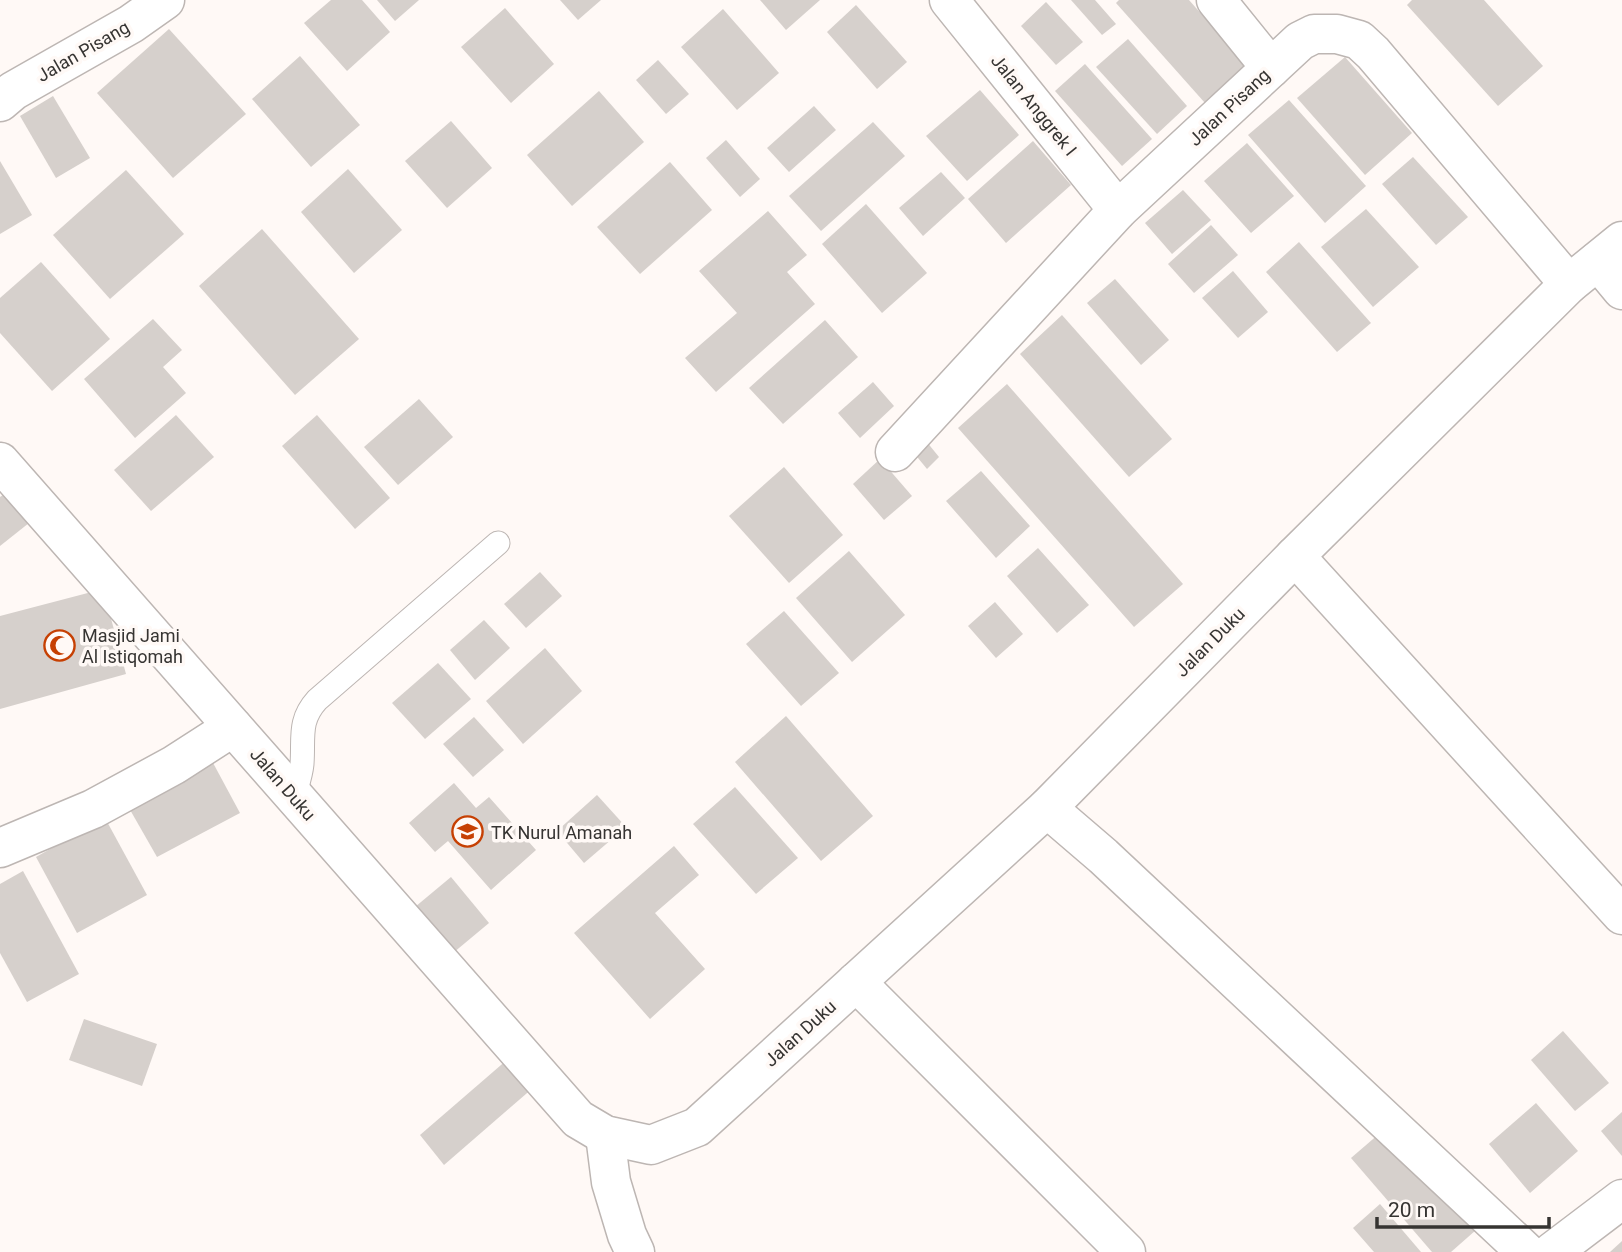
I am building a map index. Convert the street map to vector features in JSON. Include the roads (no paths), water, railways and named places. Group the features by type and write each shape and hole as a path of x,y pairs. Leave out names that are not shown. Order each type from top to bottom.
{"street":[{"name":"Jalan Pisang","path":"0,102 13,91 131,24 165,0"},
{"name":"Jalan Anggrek I","path":"949,0 1118,210"},
{"path":"1216,0 1271,68"},
{"name":"Jalan Pisang","path":"894,452 1118,210 1300,41 1314,34 1337,34 1359,40 1596,262 1622,290"},
{"name":"Jalan Duku","path":"0,462 578,1119 605,1135 651,1145 696,1127 1047,808 1295,556 1596,262"},
{"path":"1295,556 1622,915"},
{"path":"0,848 93,809 174,765 233,727"},
{"path":"1047,808 1102,856 1526,1252"},
{"path":"856,982 1126,1252"},
{"path":"605,1135 611,1182 635,1252"},
{"path":"1552,1252 1622,1199"}],"lane":[{"path":"294,797 302,766 302,729 308,710 317,699 498,543"}],"place":[{"name":"Masjid Jami Al Istiqomah","path":"59,645"},
{"name":"TK Nurul Amanah","path":"468,832"}]}
